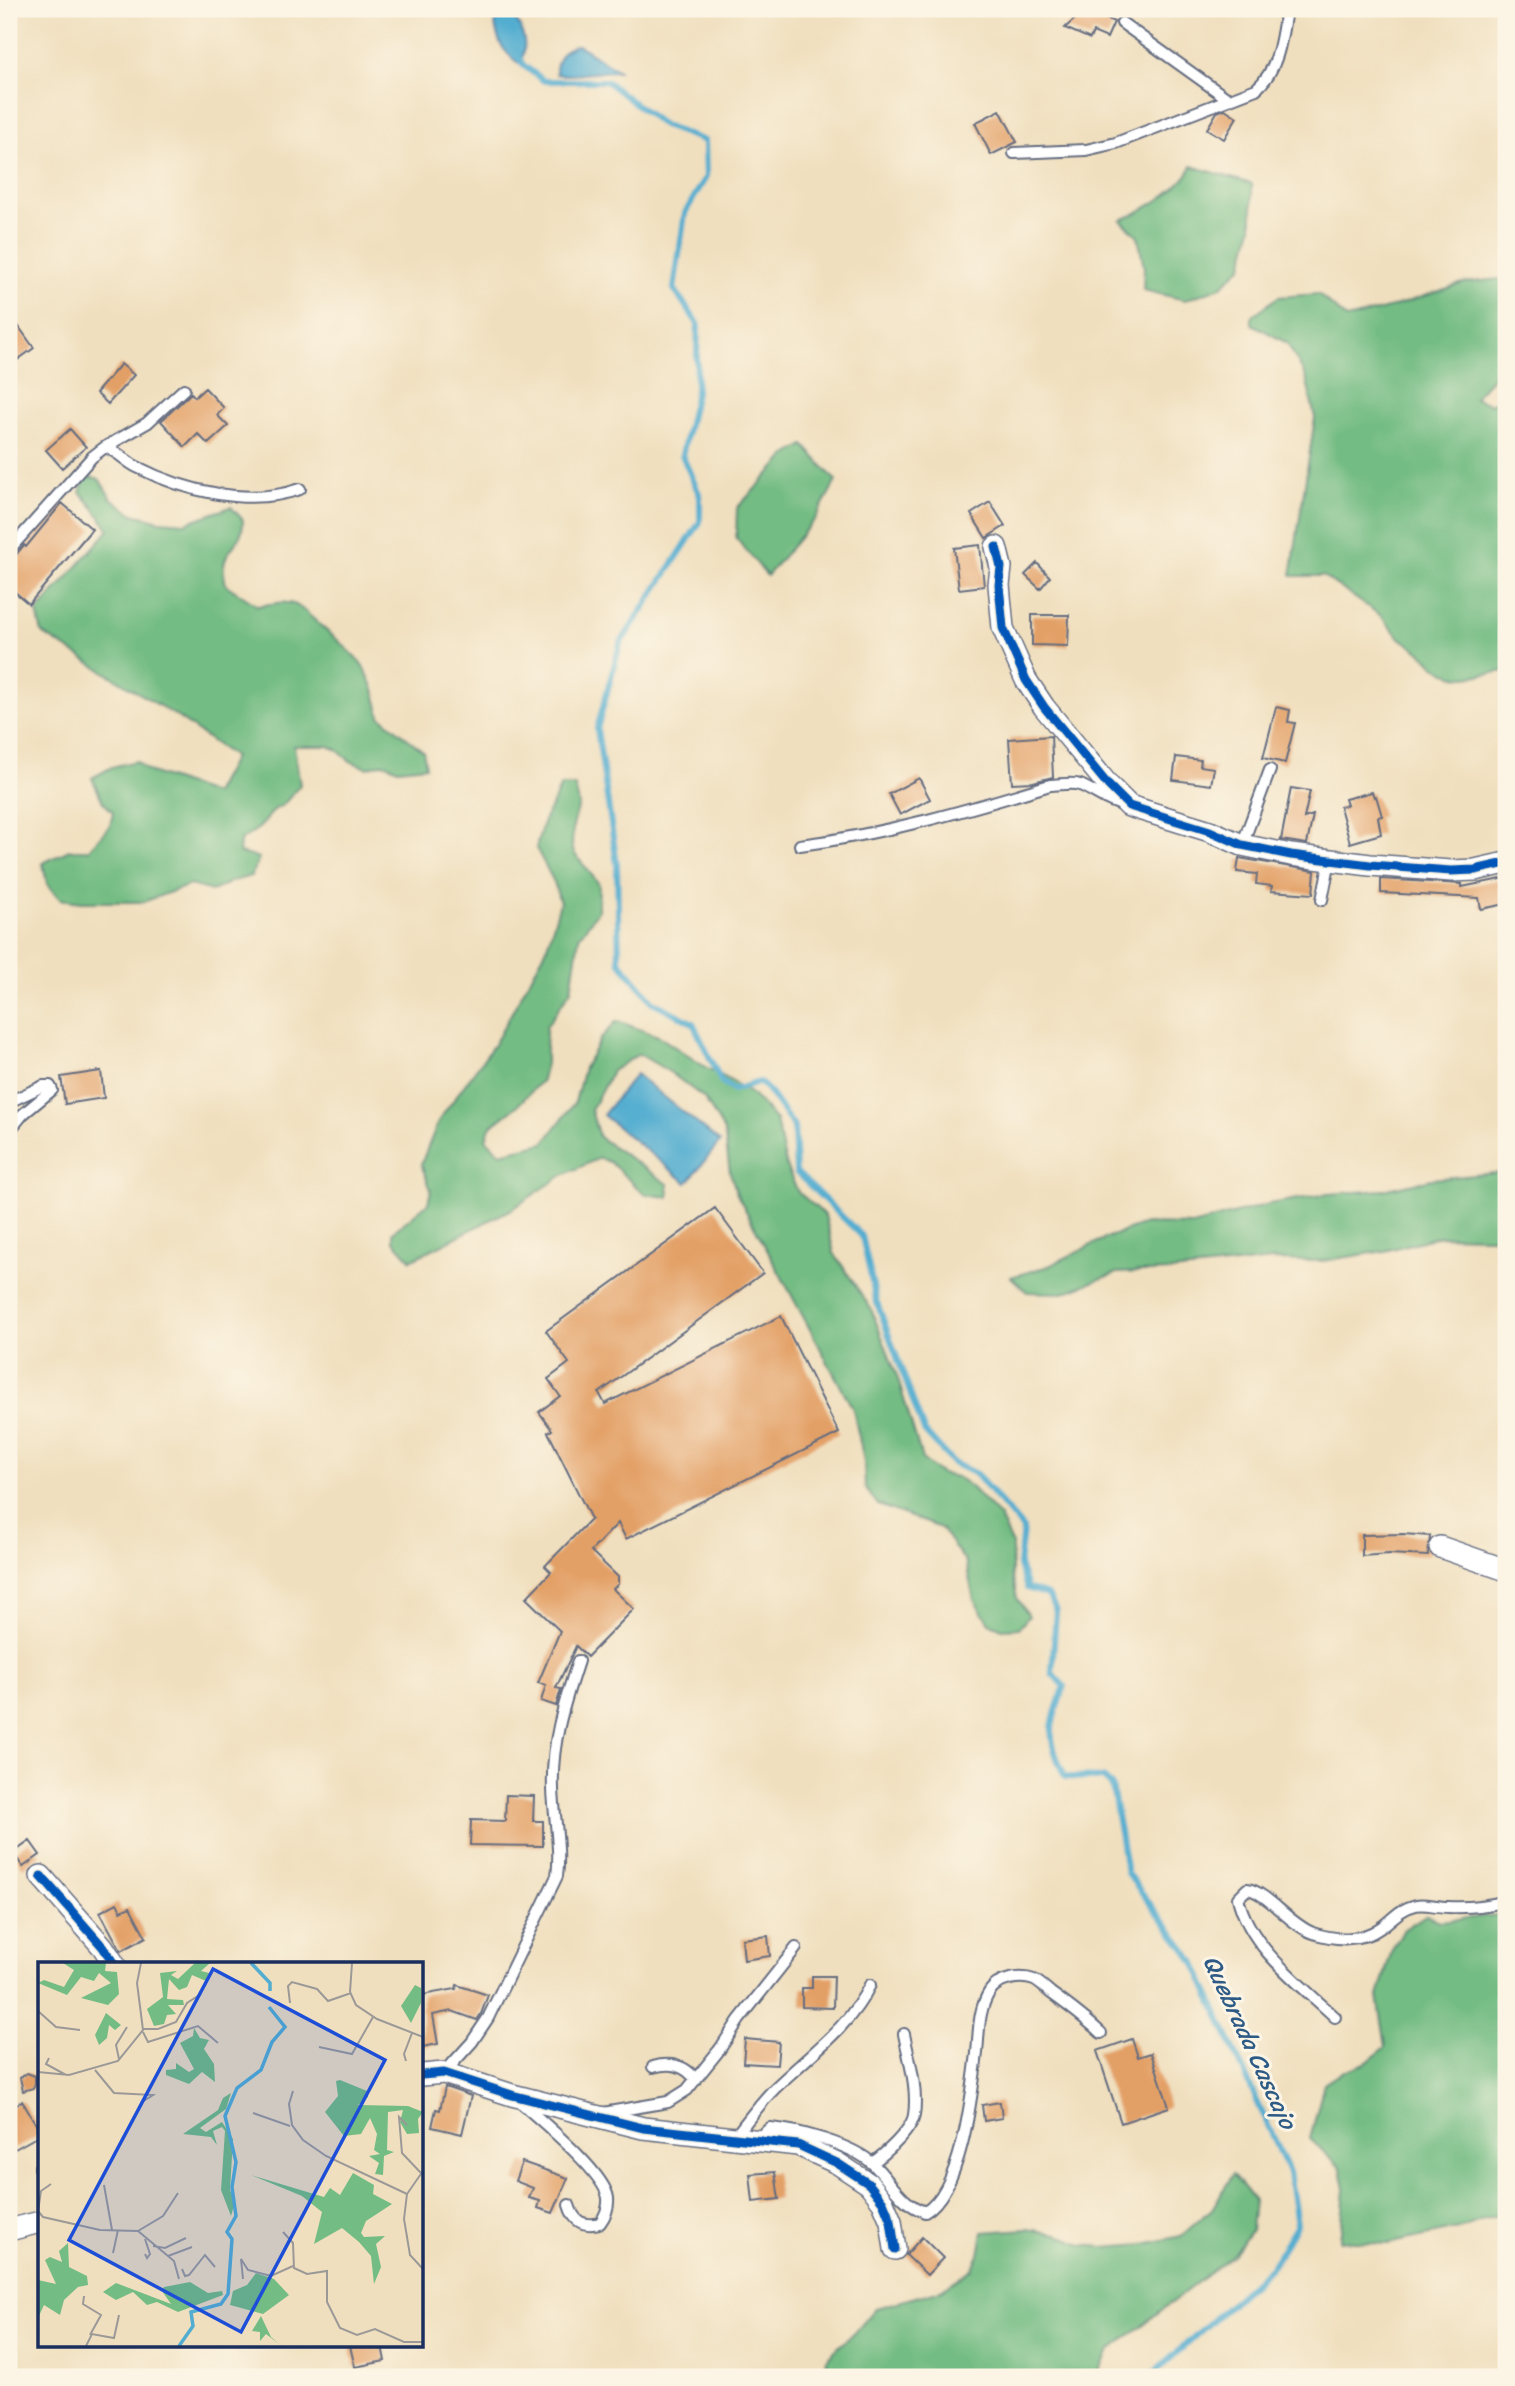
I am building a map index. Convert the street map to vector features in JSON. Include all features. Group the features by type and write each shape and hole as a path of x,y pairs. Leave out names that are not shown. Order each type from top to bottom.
{"street":[{"path":"996,547 1001,567 1000,606 1003,628 1026,680 1066,734 1129,806 1210,831 1242,845 1330,860 1451,871 1475,870 1506,863"},
{"path":"1440,1547 1506,1570"},
{"path":"41,1875 113,1962"},
{"path":"424,2075 444,2073 512,2095 643,2128 798,2145 837,2163 869,2184 883,2202 891,2221 895,2249"},
{"path":"9,2230 38,2223"}],"lane":[{"path":"1014,153 1086,150 1116,143 1256,89 1266,80 1276,55 1286,9"},
{"path":"1122,23 1228,99"},
{"path":"9,550 92,457 147,423 184,388"},
{"path":"105,447 119,453 135,466 183,485 213,492 281,496 300,489"},
{"path":"1242,845 1270,770"},
{"path":"800,845 844,840 919,823 1050,785 1080,786 1100,798 1129,806"},
{"path":"1322,900 1330,860"},
{"path":"9,1102 43,1086 50,1086 52,1090 23,1114 9,1131"},
{"path":"444,2073 472,2042 488,2018 557,1876 559,1862 553,1754 558,1721 578,1661"},
{"path":"1335,2017 1286,1971 1243,1918 1238,1898 1247,1889 1256,1890 1286,1916 1311,1932 1339,1939 1364,1936 1380,1929 1399,1911 1418,1905 1478,1907 1506,1901"},
{"path":"594,2117 611,2110 668,2102 687,2091 796,1948"},
{"path":"755,2141 771,2128 795,2130 855,2152 872,2162 911,2207 925,2212 936,2206 949,2184 969,2112 979,2017 990,1990 1010,1978 1034,1980 1081,2014 1101,2034"},
{"path":"734,2138 773,2090 818,2051 841,2026 863,2001 870,1985"},
{"path":"872,2162 882,2157 900,2138 914,2117 914,2080 904,2034"},
{"path":"653,2067 663,2064 678,2065 690,2071 696,2080"},
{"path":"512,2095 602,2183 608,2197 607,2213 600,2223 590,2226 581,2224 573,2217 569,2205"}],"green space":[{"path":"1192,166 1252,184 1252,227 1242,266 1221,287 1185,300 1143,290 1144,268 1138,236 1121,220 1171,191"},
{"path":"1499,279 1506,283 1506,363 1474,398 1490,404 1506,397 1506,671 1466,677 1453,676 1434,665 1400,638 1380,615 1323,576 1291,576 1315,418 1306,377 1287,343 1252,324 1252,316 1278,297 1318,294 1347,319 1463,283"},
{"path":"804,445 836,481 815,519 767,576 736,538 737,508 786,456"},
{"path":"86,476 99,479 111,498 133,514 160,521 185,523 231,507 243,520 239,538 224,562 226,585 258,606 282,603 296,605 345,647 368,675 380,716 423,751 426,766 398,769 384,763 367,768 350,761 328,746 294,746 300,785 260,827 240,841 239,853 259,858 251,876 212,891 190,885 143,902 81,902 60,899 47,884 43,863 69,850 88,850 110,826 113,812 103,802 92,778 112,767 136,761 148,771 214,794 234,757 176,716 42,633 37,612 109,530 80,492"},
{"path":"561,786 575,786 579,804 573,826 572,846 574,853 599,884 598,911 579,937 571,990 546,1027 546,1063 542,1080 518,1105 490,1127 486,1139 500,1153 544,1143 575,1102 584,1068 601,1038 617,1021 658,1036 753,1095 776,1120 787,1169 798,1192 825,1215 834,1253 871,1309 897,1376 922,1459 941,1474 957,1477 971,1487 1000,1517 1012,1544 1012,1575 1017,1598 1029,1616 1019,1628 1002,1629 989,1623 974,1600 966,1563 941,1528 878,1505 865,1488 864,1461 853,1409 737,1194 730,1172 724,1131 704,1098 671,1073 639,1054 612,1071 591,1110 599,1137 668,1184 669,1197 644,1194 610,1162 599,1158 563,1175 512,1209 411,1260 393,1240 393,1232 428,1203 431,1190 421,1164 439,1120 495,1043 546,950 560,903 554,882 536,848 543,823"},
{"path":"1506,1172 1506,1239 1440,1236 1385,1251 1322,1261 1272,1260 1172,1271 1116,1273 1063,1293 1027,1292 1011,1277 1049,1266 1106,1238 1145,1224 1192,1225 1269,1204 1328,1194 1383,1190 1432,1179"},
{"path":"1506,1914 1506,2212 1458,2229 1387,2244 1340,2241 1345,2189 1341,2168 1310,2139 1324,2084 1344,2071 1366,2063 1386,2047 1378,1996 1392,1950 1403,1930 1426,1915 1440,1921"},
{"path":"1233,2174 1254,2200 1251,2230 1235,2253 1109,2351 1096,2377 823,2377 826,2359 876,2308 941,2290 972,2269 979,2255 983,2232 1028,2229 1058,2234 1083,2245 1102,2247 1145,2244 1181,2236 1212,2209"}],"water":[{"path":"492,9 506,9 520,27 524,49 519,64 501,45"},
{"path":"577,45 620,71 556,74 561,55 568,48"},
{"path":"636,1074 720,1142 687,1183 603,1115"}],"building":[{"path":"1086,9 1114,22 1107,38 1093,32 1090,39 1065,28"},
{"path":"1225,109 1237,117 1224,139 1207,129 1217,112"},
{"path":"1000,110 1017,142 991,155 975,123"},
{"path":"9,313 34,348 9,366"},
{"path":"121,364 134,375 108,404 96,393"},
{"path":"205,388 224,408 217,415 228,426 208,444 198,434 185,447 161,421 191,393 195,397"},
{"path":"70,429 86,447 62,468 46,450"},
{"path":"990,502 1005,526 986,538 971,514"},
{"path":"62,503 92,529 29,604 9,587 9,563 24,545 26,547"},
{"path":"980,545 984,586 959,589 954,548"},
{"path":"1037,563 1050,577 1040,589 1025,575"},
{"path":"1032,615 1069,615 1068,646 1032,645"},
{"path":"1276,707 1290,710 1288,722 1295,723 1285,763 1263,758"},
{"path":"1051,736 1053,777 1012,783 1009,739"},
{"path":"1176,757 1201,760 1200,766 1214,768 1211,785 1173,780"},
{"path":"919,778 930,799 900,815 889,794"},
{"path":"1291,788 1310,791 1304,818 1313,815 1307,844 1281,840"},
{"path":"1372,792 1374,797 1376,796 1382,816 1378,817 1381,834 1350,843 1340,807 1347,805 1345,799"},
{"path":"1239,858 1315,871 1313,894 1271,891 1272,886 1256,884 1257,874 1237,872"},
{"path":"1506,878 1506,904 1481,909 1479,898 1381,893 1381,879 1462,884 1462,887"},
{"path":"101,1071 104,1098 65,1104 61,1077"},
{"path":"715,1208 763,1273 599,1393 605,1404 781,1316 839,1433 626,1539 618,1523 591,1551 618,1577 618,1584 613,1589 634,1609 587,1657 576,1646 556,1688 561,1689 556,1706 541,1701 546,1685 538,1683 560,1631 526,1598 551,1572 545,1566 591,1519 548,1432 552,1430 539,1412 560,1396 548,1379 569,1363 546,1331"},
{"path":"1362,1535 1430,1536 1428,1556 1362,1556"},
{"path":"506,1795 534,1796 533,1821 543,1821 543,1846 470,1845 471,1820 505,1821"},
{"path":"30,1841 40,1855 23,1867 13,1853"},
{"path":"117,1903 121,1911 130,1907 146,1937 121,1951 100,1912"},
{"path":"768,1936 770,1956 744,1960 742,1939"},
{"path":"812,1976 834,1976 833,2008 802,2007 802,1988 812,1988"},
{"path":"457,1985 488,1995 481,2014 477,2020 452,2011 433,2015 438,2044 424,2047 424,1995 456,1989"},
{"path":"745,2039 779,2042 777,2065 743,2063"},
{"path":"1132,2039 1138,2057 1151,2053 1169,2107 1121,2123 1097,2051"},
{"path":"27,2073 35,2076 35,2084 33,2088 23,2091 20,2078"},
{"path":"445,2087 471,2096 462,2134 432,2127 436,2109 440,2110"},
{"path":"22,2101 38,2128 38,2136 15,2149 9,2138 9,2108"},
{"path":"1000,2102 1002,2118 984,2121 982,2105"},
{"path":"522,2162 568,2178 553,2213 538,2208 540,2201 529,2198 533,2188 515,2181"},
{"path":"775,2172 779,2199 753,2202 750,2174"},
{"path":"922,2237 943,2258 927,2275 906,2255"},
{"path":"350,2348 382,2348 385,2361 355,2367"}],"waterway":[{"name":"Quebrada Cascajo","path":"517,53 523,65 544,81 606,81 664,126 705,141 706,177 685,213 674,289 698,324 696,392 682,455 700,496 700,522 620,644 597,729 617,865 619,961 653,1002 693,1023 721,1081 733,1090 759,1082 767,1089 794,1127 796,1172 862,1236 876,1300 924,1431 953,1463 976,1474 1023,1529 1019,1565 1027,1588 1048,1595 1056,1611 1052,1673 1064,1686 1053,1722 1052,1741 1065,1777 1103,1778 1112,1786 1127,1873 1194,1961 1289,2172 1297,2224 1271,2267 1150,2377"}],"cycle path":[{"path":"996,547 1001,567 999,585 1003,628 1026,680 1044,707 1108,785 1129,806 1210,831 1242,845 1291,855 1451,871 1475,870 1506,863"},
{"path":"41,1876 103,1947 113,1962"},
{"path":"424,2075 444,2073 512,2095 643,2128 798,2145 837,2163 869,2184 883,2202 891,2221 895,2249"}]}
